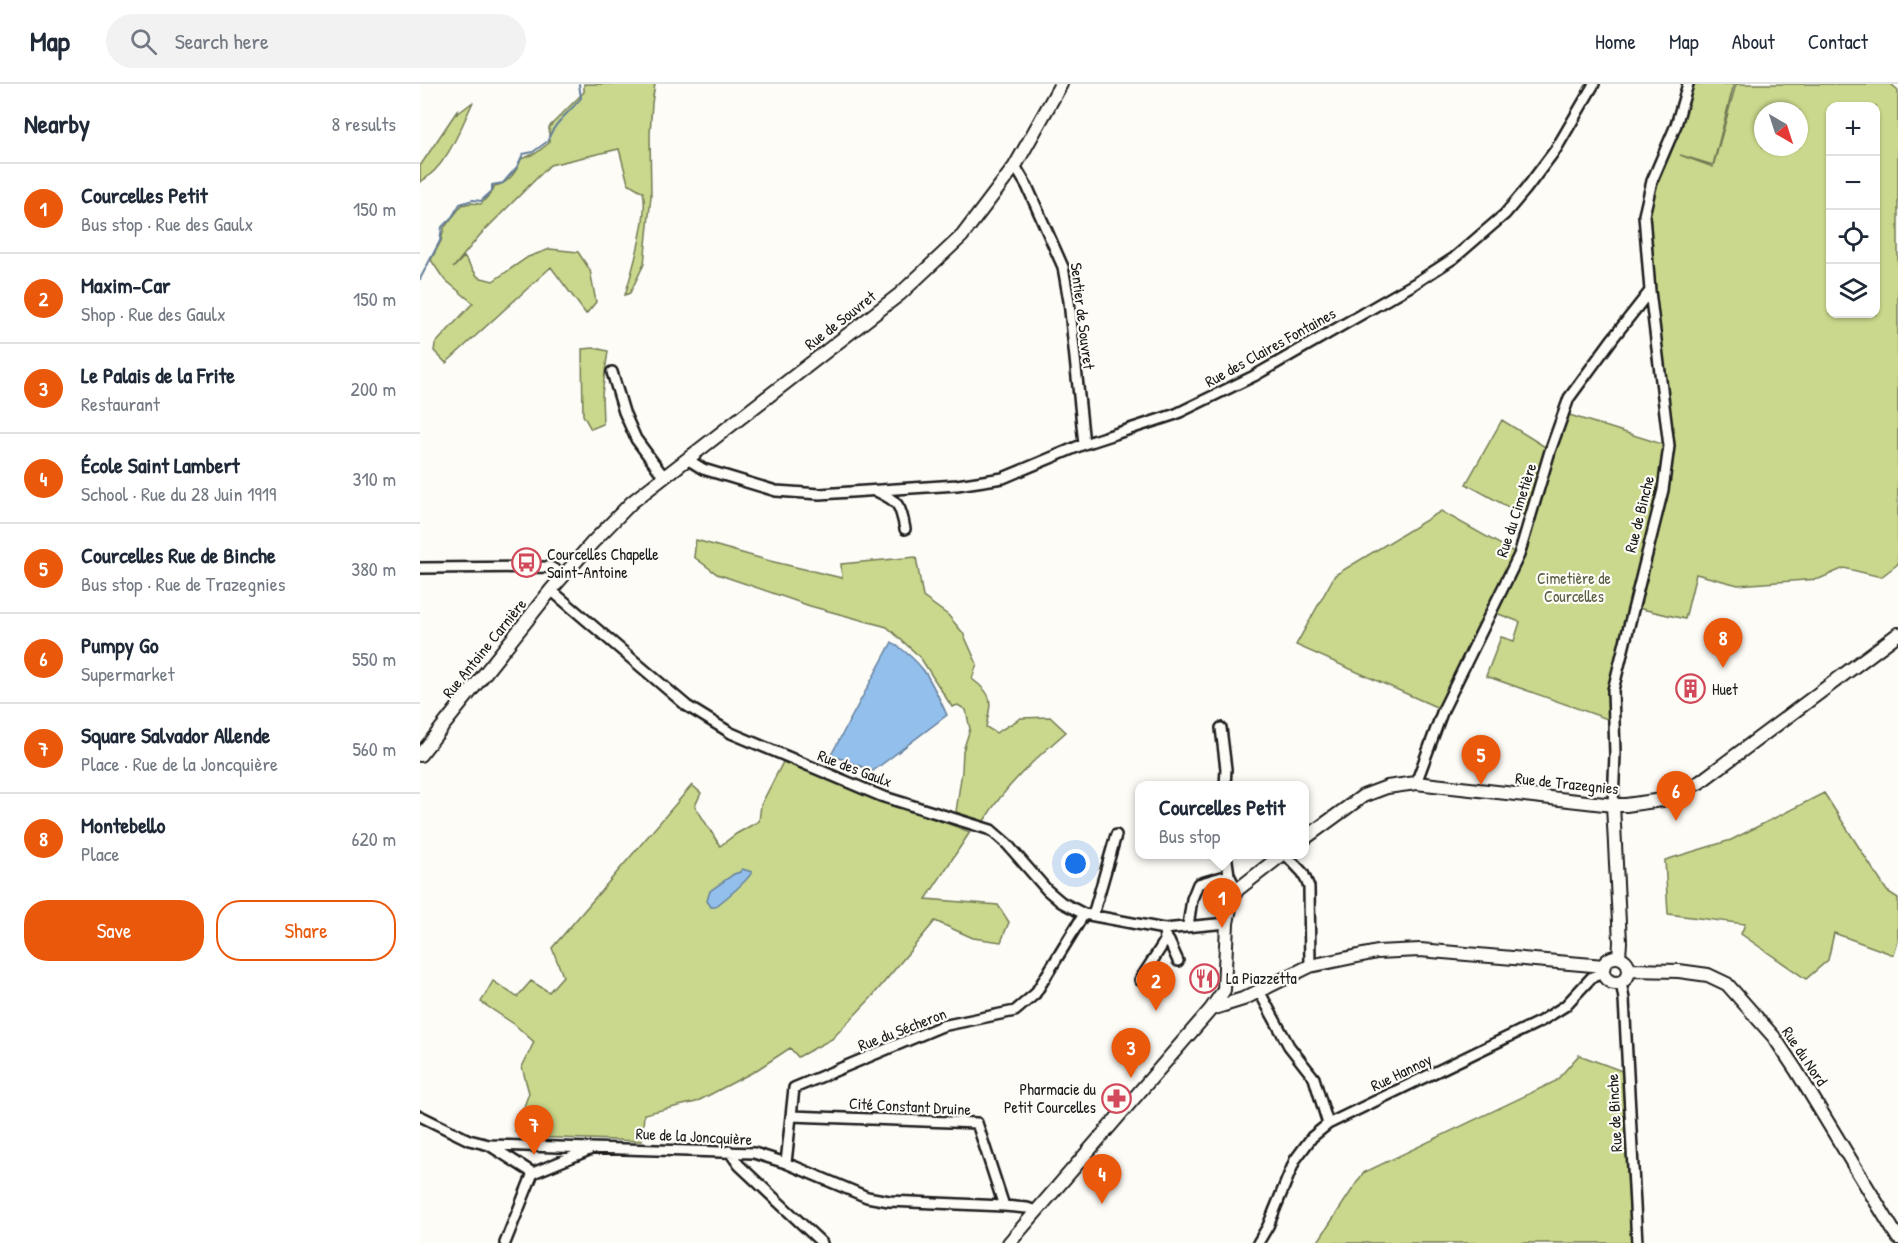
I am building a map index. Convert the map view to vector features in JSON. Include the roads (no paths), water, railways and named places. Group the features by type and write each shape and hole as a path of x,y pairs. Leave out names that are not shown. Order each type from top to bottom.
{"main road":[{"name":"Rue de Souvret","path":"551,591 592,543 632,502 900,294 962,236 1015,166 1062,84"},
{"name":"Rue Antoine Carnière","path":"420,755 551,591"},
{"name":"Rue de Trazegnies","path":"1309,836 1363,796 1387,787 1416,783 1613,805 1662,800 1700,782 1898,634"},
{"name":"Rue de Binche","path":"1613,805 1620,942 1618,957"},
{"path":"1009,1243 1211,1010 1224,990 1227,923 1231,903 1237,890 1279,859"},
{"path":"1211,1010 1243,999 1310,966 1377,952 1400,950 1604,970"},
{"path":"1618,957 1626,962 1630,970 1621,982 1615,983 1607,979 1604,970 1608,960 1618,957"},
{"name":"Rue du Nord","path":"1630,970 1689,972 1708,975 1727,984 1774,1037 1898,1238"}],"street":[{"name":"Rue des Claires Fontaines","path":"687,459 703,469 776,491 820,494 957,485 1003,478 1084,444 1176,414 1245,381 1414,284 1454,258 1505,214 1526,189 1556,148 1594,84"},
{"name":"Rue de Binche","path":"1613,805 1615,754 1613,690 1663,490 1668,461 1644,215 1652,181 1676,125 1689,84"},
{"name":"Sentier de Souvret","path":"1015,166 1027,186 1063,267 1069,301 1084,444"},
{"name":"Rue du Cimetière","path":"1416,783 1443,710 1519,555 1550,451 1569,398 1650,291"},
{"path":"612,372 624,412 636,439 664,477"},
{"path":"874,490 896,501 901,510 905,529"},
{"path":"420,568 550,567 564,575"},
{"name":"Rue des Gaulx","path":"551,591 687,706 731,733 881,796 991,830 1061,902 1088,914 1149,927 1165,933 1188,926 1227,923"},
{"path":"1221,728 1225,781"},
{"path":"1088,914 1116,835"},
{"path":"1227,859 1229,875 1237,890"},
{"path":"1288,859 1303,873 1308,887 1310,966"},
{"path":"1188,926 1192,899 1198,884 1229,875"},
{"name":"Rue du Sécheron","path":"786,1163 794,1088 942,1026 1015,1011 1035,994 1088,914"},
{"path":"1165,933 1178,961"},
{"path":"1140,980 1165,940 1165,933"},
{"name":"Rue Hannoy","path":"1258,1243 1268,1226 1295,1160 1312,1137 1328,1124 1541,1021 1565,1006 1592,976 1604,970"},
{"name":"Rue de Binche","path":"1621,982 1624,999 1637,1243"},
{"path":"1259,991 1289,1046 1314,1077 1328,1124"},
{"name":"Rue de la Joncquière","path":"420,1116 469,1140 489,1145 754,1153 786,1163 867,1197 910,1202 1004,1206 1036,1211"},
{"name":"Cité Constant Druine","path":"791,1116 977,1123 1004,1206"},
{"path":"489,1145 533,1173"},
{"path":"505,1243 533,1173 595,1148"},
{"path":"729,1151 739,1165 822,1243"}],"water":[{"path":"892,642 920,666 947,715 873,771 831,755"},
{"path":"742,869 752,872 730,895 715,907 711,907 707,901 710,891"}],"waterway":[{"path":"420,279 440,241 442,227 460,204 473,200 481,201 492,191 492,185 503,183 517,167 523,154 533,152 548,141 558,123 581,98 579,84"}],"place":[{"name":"Courcelles Chapelle Saint-Antoine","path":"526,563"},
{"name":"Montebello","path":"1723,668"},
{"name":"Huet","path":"1691,689"},
{"name":"Courcelles Rue de Binche","path":"1481,785"},
{"name":"Pumpy Go","path":"1676,821"},
{"name":"Courcelles Petit","path":"1222,928"},
{"name":"La Piazzetta","path":"1205,978"},
{"name":"Maxim-Car","path":"1156,1011"},
{"name":"Le Palais de la Frite","path":"1131,1078"},
{"name":"Pharmacie du Petit Courcelles","path":"1117,1098"},
{"name":"Square Salvador Allende","path":"534,1155"},
{"name":"École Saint Lambert","path":"1102,1204"}],"park label":[{"name":"Cimetière de Courcelles","path":"1574,587"}]}
